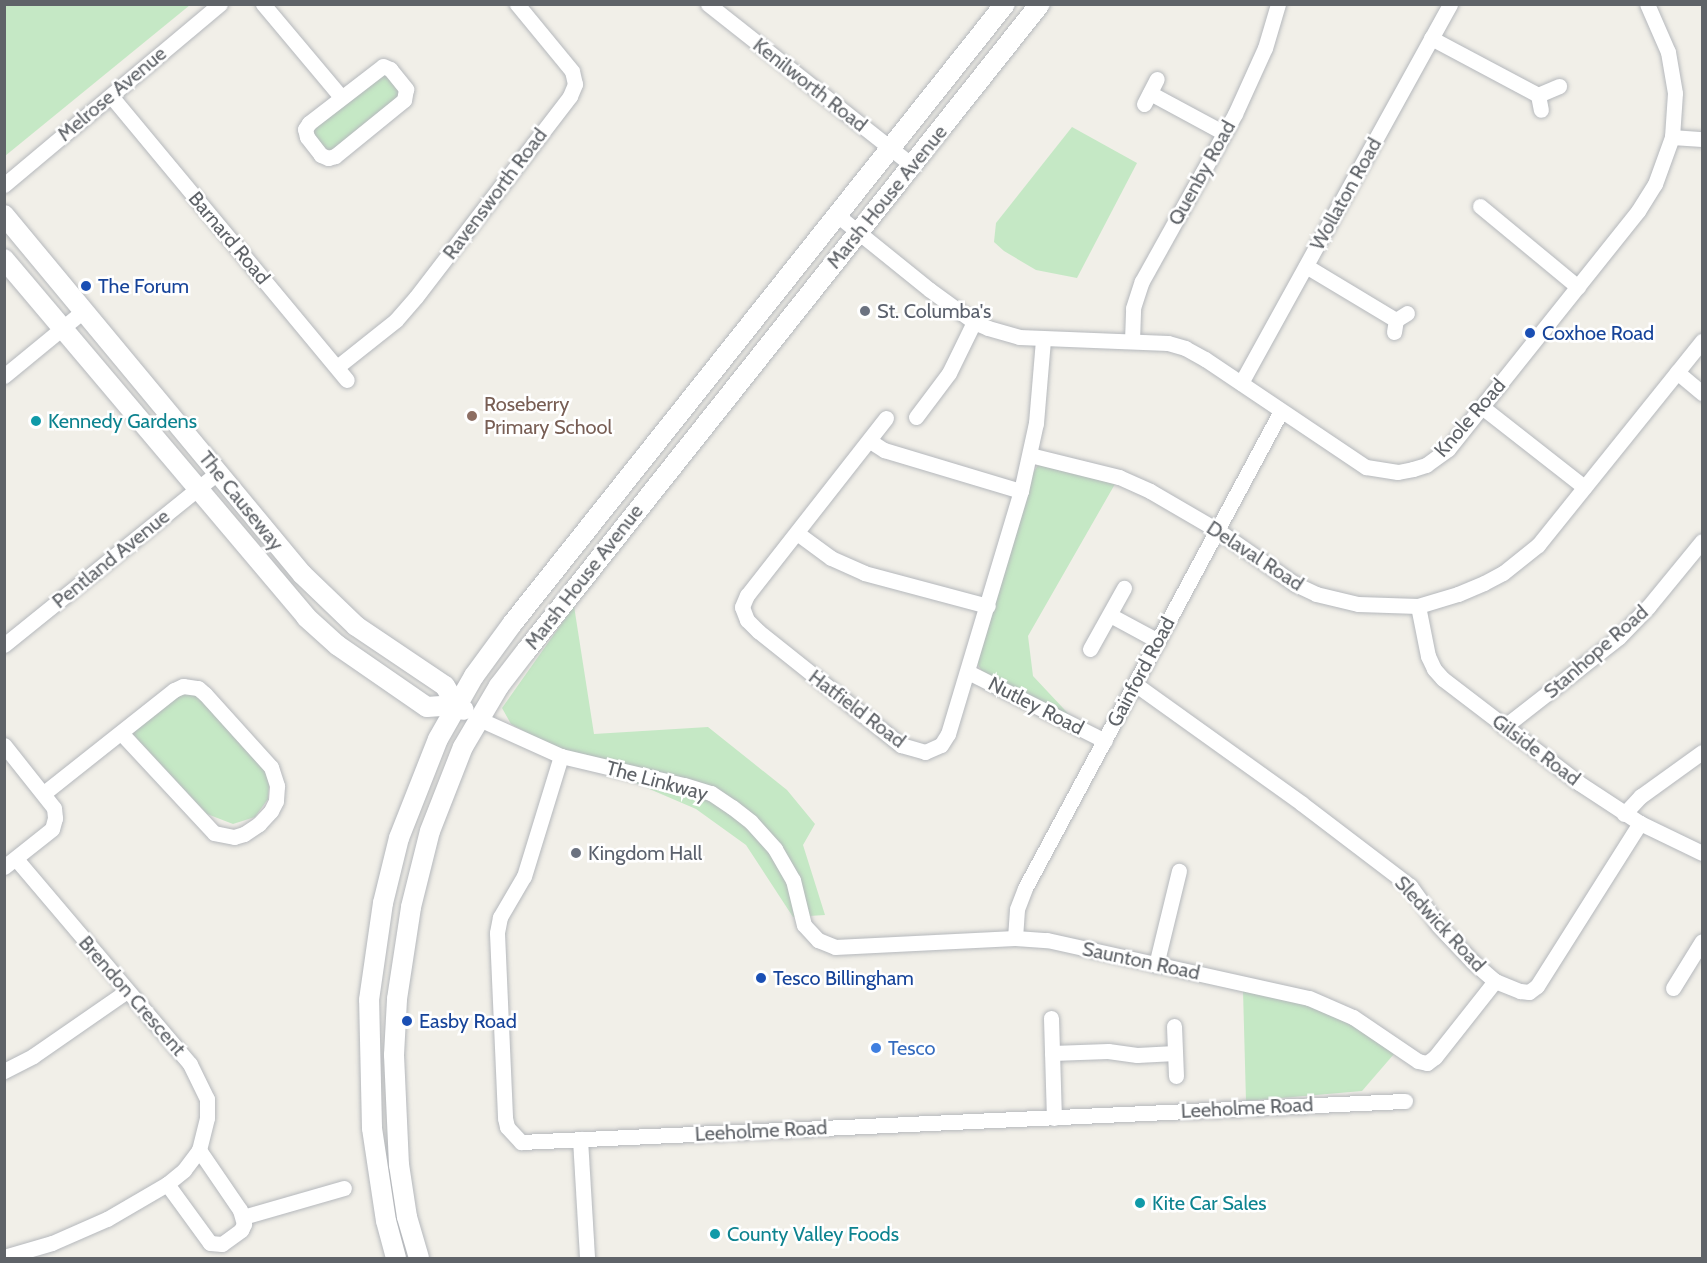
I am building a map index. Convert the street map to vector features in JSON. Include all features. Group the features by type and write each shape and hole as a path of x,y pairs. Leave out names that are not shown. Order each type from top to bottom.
{"street":[{"name":"Melrose Avenue","path":"4,184 220,4"},
{"path":"263,4 341,97"},
{"name":"Ravensworth Road","path":"337,367 396,320 416,297 570,96 575,84 572,71 517,4"},
{"name":"Kenilworth Road","path":"708,4 912,165"},
{"name":"Marsh House Avenue","path":"396,1258 378,1179 372,1128 368,1056 369,1000 383,903 399,838 438,739 456,705 518,616 1005,4"},
{"name":"Marsh House Avenue","path":"419,1258 407,1217 399,1165 394,1055 401,961 417,883 443,792 463,747 479,719 526,651 1040,4"},
{"name":"Quenby Road","path":"1132,341 1133,308 1142,281 1224,133 1265,48 1278,4"},
{"name":"Wollaton Road","path":"1241,383 1450,4"},
{"name":"Knole Road","path":"837,215 974,322 1004,333 1043,339 1168,343 1185,348 1366,467 1398,472 1424,466 1438,458 1482,407 1638,211 1655,184 1672,137 1674,71 1661,33 1647,4"},
{"path":"1431,38 1540,103 1559,86"},
{"path":"383,66 390,69 406,89 407,96 335,156 328,158 321,155 307,137 305,129 341,97 383,66"},
{"path":"1150,92 1224,133"},
{"name":"Barnard Road","path":"111,96 347,380"},
{"path":"1672,137 1702,139"},
{"path":"1480,206 1578,287"},
{"name":"The Causeway","path":"4,215 217,473 332,606 390,652 445,686 456,705 479,719"},
{"name":"The Causeway","path":"4,259 282,591 337,645 427,707 456,705"},
{"path":"1306,266 1399,322"},
{"path":"4,376 83,311"},
{"path":"917,417 950,373 974,322"},
{"name":"Hatfield Road","path":"886,418 744,601 742,607 747,620 767,639 901,746 913,750 933,750 948,734 1021,491 1036,423 1043,339"},
{"name":"Delaval Road","path":"1030,455 1119,477 1180,506 1295,584 1316,594 1358,604 1418,606 1458,594 1503,573 1538,545 1702,340"},
{"path":"1677,372 1702,393"},
{"path":"1482,407 1584,487"},
{"name":"Gainford Road","path":"1015,938 1017,909 1025,888 1281,411"},
{"path":"870,441 884,450 1021,491"},
{"name":"Pentland Avenue","path":"4,645 217,473"},
{"path":"797,533 831,558 864,573 987,606"},
{"name":"Stanhope Road","path":"1504,727 1619,637 1648,607 1702,541"},
{"path":"1090,649 1124,588"},
{"name":"Gilside Road","path":"1418,606 1428,656 1434,669 1504,727 1624,814 1702,853"},
{"path":"1110,615 1158,641"},
{"name":"Nutley Road","path":"968,672 1105,741"},
{"name":"Sledwick Road","path":"1135,684 1301,803 1410,886 1455,944 1495,981 1520,991 1528,992 1537,986 1640,823"},
{"path":"44,793 174,690 183,686 198,688 271,767 277,786 276,801 260,824 244,834 234,837 214,833 121,733"},
{"name":"The Linkway","path":"479,719 561,756 684,784 711,793 752,822 775,849 793,880 804,925 818,940 835,946"},
{"path":"4,745 54,807 52,829 10,863"},
{"path":"1624,814 1641,796 1702,752"},
{"name":"Leeholme Road","path":"561,756 524,876 500,916 497,933 505,1118 507,1127 521,1142 1405,1101"},
{"name":"Brendon Crescent","path":"4,1257 52,1243 107,1219 167,1184 184,1170 199,1150 207,1118 207,1099 190,1064 10,863"},
{"path":"1156,965 1180,868"},
{"name":"Saunton Road","path":"835,946 1015,938 1047,940 1309,998 1353,1017 1418,1061 1428,1063 1495,981"},
{"path":"1673,988 1702,941"},
{"path":"4,1071 33,1056 127,992"},
{"path":"1051,1018 1054,1118"},
{"path":"1174,1026 1176,1076"},
{"path":"1052,1053 1108,1051 1137,1055 1175,1053"},
{"path":"368,1056 394,1055"},
{"path":"580,1139 587,1258"},
{"path":"167,1184 210,1243 222,1244 241,1230 243,1217 199,1150"},
{"path":"243,1217 343,1183 346,1204"}],"green space":[{"path":"5,4 190,4 190,5 5,156"},
{"path":"383,66 407,96 332,157 308,127"},
{"path":"1072,127 1137,163 1077,278 1036,270 1004,251 994,242 996,223"},
{"path":"1039,464 1115,484 1028,636 1033,676 1077,723 984,675 977,663 1032,474"},
{"path":"574,606 594,734 708,727 787,790 815,824 803,845 825,915 793,917 746,845 696,809 554,748 511,724 502,708"},
{"path":"189,692 206,699 270,772 268,799 255,817 233,824 207,814 128,729 166,696"},
{"path":"1243,990 1306,1003 1357,1028 1394,1054 1362,1091 1246,1101"}],"place":[{"name":"The Forum","path":"86,286"},
{"name":"St. Columba's","path":"865,311"},
{"name":"Coxhoe Road","path":"1530,333"},
{"name":"Roseberry Primary School","path":"472,416"},
{"name":"Kennedy Gardens","path":"36,421"},
{"name":"Kingdom Hall","path":"576,853"},
{"name":"Tesco Billingham","path":"761,978"},
{"name":"Easby Road","path":"407,1021"},
{"name":"Tesco","path":"876,1048"},
{"name":"Kite Car Sales","path":"1140,1203"},
{"name":"County Valley Foods","path":"715,1234"}]}
